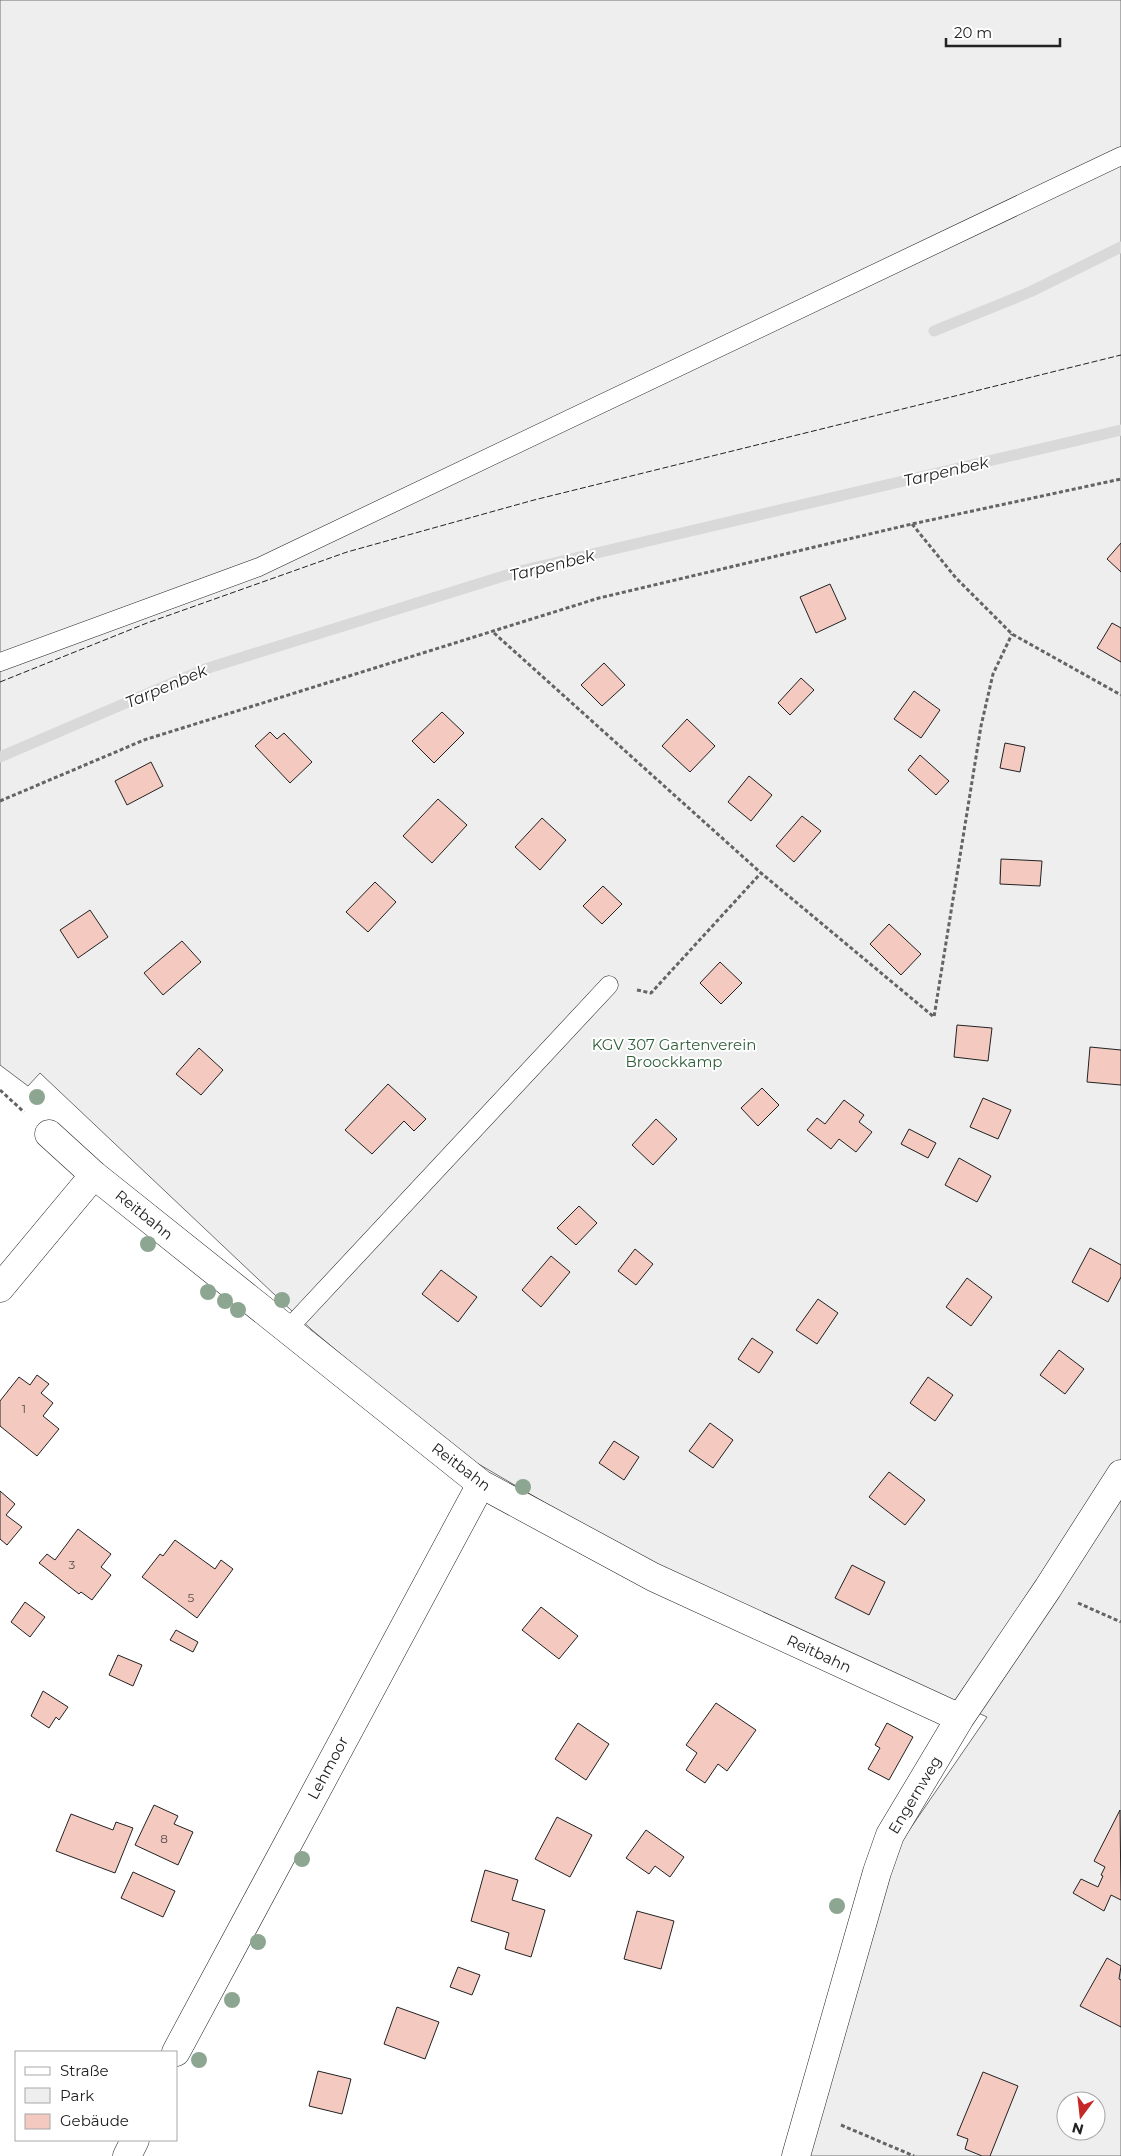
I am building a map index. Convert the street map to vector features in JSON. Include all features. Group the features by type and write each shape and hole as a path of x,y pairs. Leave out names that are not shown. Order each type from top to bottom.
{"street":[{"name":"Reitbahn","path":"49,1134 94,1175 481,1484 653,1577 960,1718"},
{"path":"0,1288 94,1175"},
{"name":"Engernweg","path":"796,2156 874,1882 890,1835 960,1718 1048,1588 1121,1474"},
{"name":"Lehmoor","path":"177,2051 481,1484"},
{"path":"128,2156 135,2141"}],"lane":[{"path":"0,662 259,567 1121,156"},
{"path":"287,1330 609,985"}],"path":[{"path":"0,801 144,740 599,598 912,524 1121,479"},
{"path":"912,524 956,578 1012,634 1121,695"},
{"path":"494,632 761,873 934,1017 981,726 993,674 1012,634"},
{"path":"609,985 651,993 761,873"},
{"path":"1048,1588 1121,1622"},
{"path":"808,2117 845,2126 914,2156"}],"green space":[{"name":"KGV 307 Gartenverein Broockkamp","path":"0,0 1121,0 1121,2156 806,2156 883,1868 987,1717 624,1549 458,1452 312,1330 40,1073 28,1086 0,1065"}],"building":[{"path":"1121,543 1121,572 1107,559"},
{"path":"830,584 846,619 816,633 800,597"},
{"path":"1112,623 1121,628 1121,662 1097,648"},
{"path":"604,663 625,685 602,706 581,685"},
{"path":"801,678 814,690 790,715 778,703"},
{"path":"914,691 940,710 921,738 894,719"},
{"path":"442,712 464,733 434,763 412,741"},
{"path":"687,719 715,746 690,772 662,746"},
{"path":"270,732 277,739 284,733 312,762 290,783 255,746"},
{"path":"1005,743 1025,747 1020,772 1000,768"},
{"path":"920,755 949,781 936,795 908,770"},
{"path":"151,762 163,786 127,805 115,781"},
{"path":"749,776 772,795 751,821 728,802"},
{"path":"438,799 467,825 432,863 403,836"},
{"path":"802,816 821,831 794,862 776,846"},
{"path":"542,818 566,840 540,870 515,847"},
{"path":"1001,859 1042,861 1040,886 1000,884"},
{"path":"375,882 396,902 368,932 346,912"},
{"path":"603,886 622,904 602,924 583,906"},
{"path":"90,910 108,937 78,958 60,930"},
{"path":"889,924 921,954 901,975 870,944"},
{"path":"182,941 201,962 163,995 144,973"},
{"path":"720,962 742,983 721,1004 700,983"},
{"path":"957,1025 992,1028 988,1061 954,1057"},
{"path":"1090,1047 1121,1050 1121,1085 1087,1082"},
{"path":"199,1048 223,1070 201,1095 176,1074"},
{"path":"388,1084 426,1119 414,1131 404,1121 372,1154 345,1130"},
{"path":"762,1088 779,1105 758,1126 741,1108"},
{"path":"983,1098 1011,1110 998,1139 970,1127"},
{"path":"844,1100 864,1115 859,1122 872,1132 856,1152 839,1139 831,1149 807,1130 817,1118 825,1124"},
{"path":"656,1119 677,1139 653,1165 632,1145"},
{"path":"909,1129 936,1143 928,1158 901,1144"},
{"path":"959,1158 991,1176 977,1202 945,1185"},
{"path":"579,1206 597,1223 576,1245 557,1228"},
{"path":"1090,1248 1121,1265 1121,1277 1108,1302 1072,1282"},
{"path":"635,1249 653,1264 636,1285 618,1271"},
{"path":"551,1256 570,1272 541,1307 522,1290"},
{"path":"441,1270 477,1297 458,1322 422,1294"},
{"path":"967,1278 992,1297 971,1326 946,1307"},
{"path":"818,1299 838,1313 817,1344 796,1330"},
{"path":"752,1338 773,1352 759,1373 738,1359"},
{"path":"1059,1350 1084,1369 1065,1394 1040,1375"},
{"path":"37,1375 49,1384 41,1393 53,1403 43,1416 59,1429 37,1456 0,1426 0,1401 19,1377 30,1385"},
{"path":"928,1377 953,1395 935,1421 910,1403"},
{"path":"710,1423 733,1440 713,1468 689,1451"},
{"path":"614,1441 639,1457 624,1480 599,1463"},
{"path":"889,1472 925,1500 905,1525 869,1497"},
{"path":"0,1491 15,1504 6,1515 22,1527 7,1545 0,1539"},
{"path":"78,1529 111,1554 101,1567 111,1575 92,1600 81,1592 79,1594 39,1563 47,1554 55,1560"},
{"path":"175,1540 215,1569 221,1560 233,1569 197,1618 142,1577 160,1554 163,1556"},
{"path":"852,1565 885,1582 869,1615 835,1598"},
{"path":"25,1602 45,1617 30,1637 11,1622"},
{"path":"541,1607 578,1636 559,1659 522,1630"},
{"path":"176,1630 198,1642 193,1652 170,1640"},
{"path":"118,1655 142,1665 133,1686 109,1675"},
{"path":"43,1691 68,1707 59,1720 56,1717 49,1728 31,1716"},
{"path":"716,1703 756,1730 727,1771 718,1764 705,1783 686,1770 697,1753 686,1745"},
{"path":"578,1723 609,1744 586,1780 555,1759"},
{"path":"887,1723 913,1737 889,1780 868,1769 880,1748 875,1745"},
{"path":"154,1805 178,1816 174,1824 193,1832 178,1865 135,1845"},
{"path":"1120,1810 1121,1900 1111,1895 1104,1911 1073,1893 1081,1879 1098,1887 1105,1867 1094,1861"},
{"path":"71,1814 113,1830 116,1822 133,1828 115,1873 56,1851"},
{"path":"557,1817 592,1835 570,1877 535,1859"},
{"path":"646,1830 684,1857 670,1877 655,1866 649,1874 626,1858"},
{"path":"485,1870 518,1880 512,1900 545,1910 531,1957 505,1949 509,1933 471,1921"},
{"path":"133,1872 175,1891 163,1917 121,1898"},
{"path":"637,1911 674,1921 661,1969 624,1959"},
{"path":"1107,1958 1121,1966 1119,1979 1121,1980 1121,2027 1080,2006"},
{"path":"458,1967 480,1975 472,1995 450,1987"},
{"path":"397,2007 439,2022 425,2059 384,2044"},
{"path":"318,2071 351,2079 342,2114 309,2106"},
{"path":"983,2072 1018,2086 990,2156 982,2156 965,2149 968,2139 957,2135"}],"waterway":[{"path":"934,331 1030,292 1121,247"},
{"name":"Tarpenbek","path":"0,757 205,669 520,571 1121,430"}],"fence":[{"path":"0,682 147,623 347,552 534,500 1121,355"}]}
